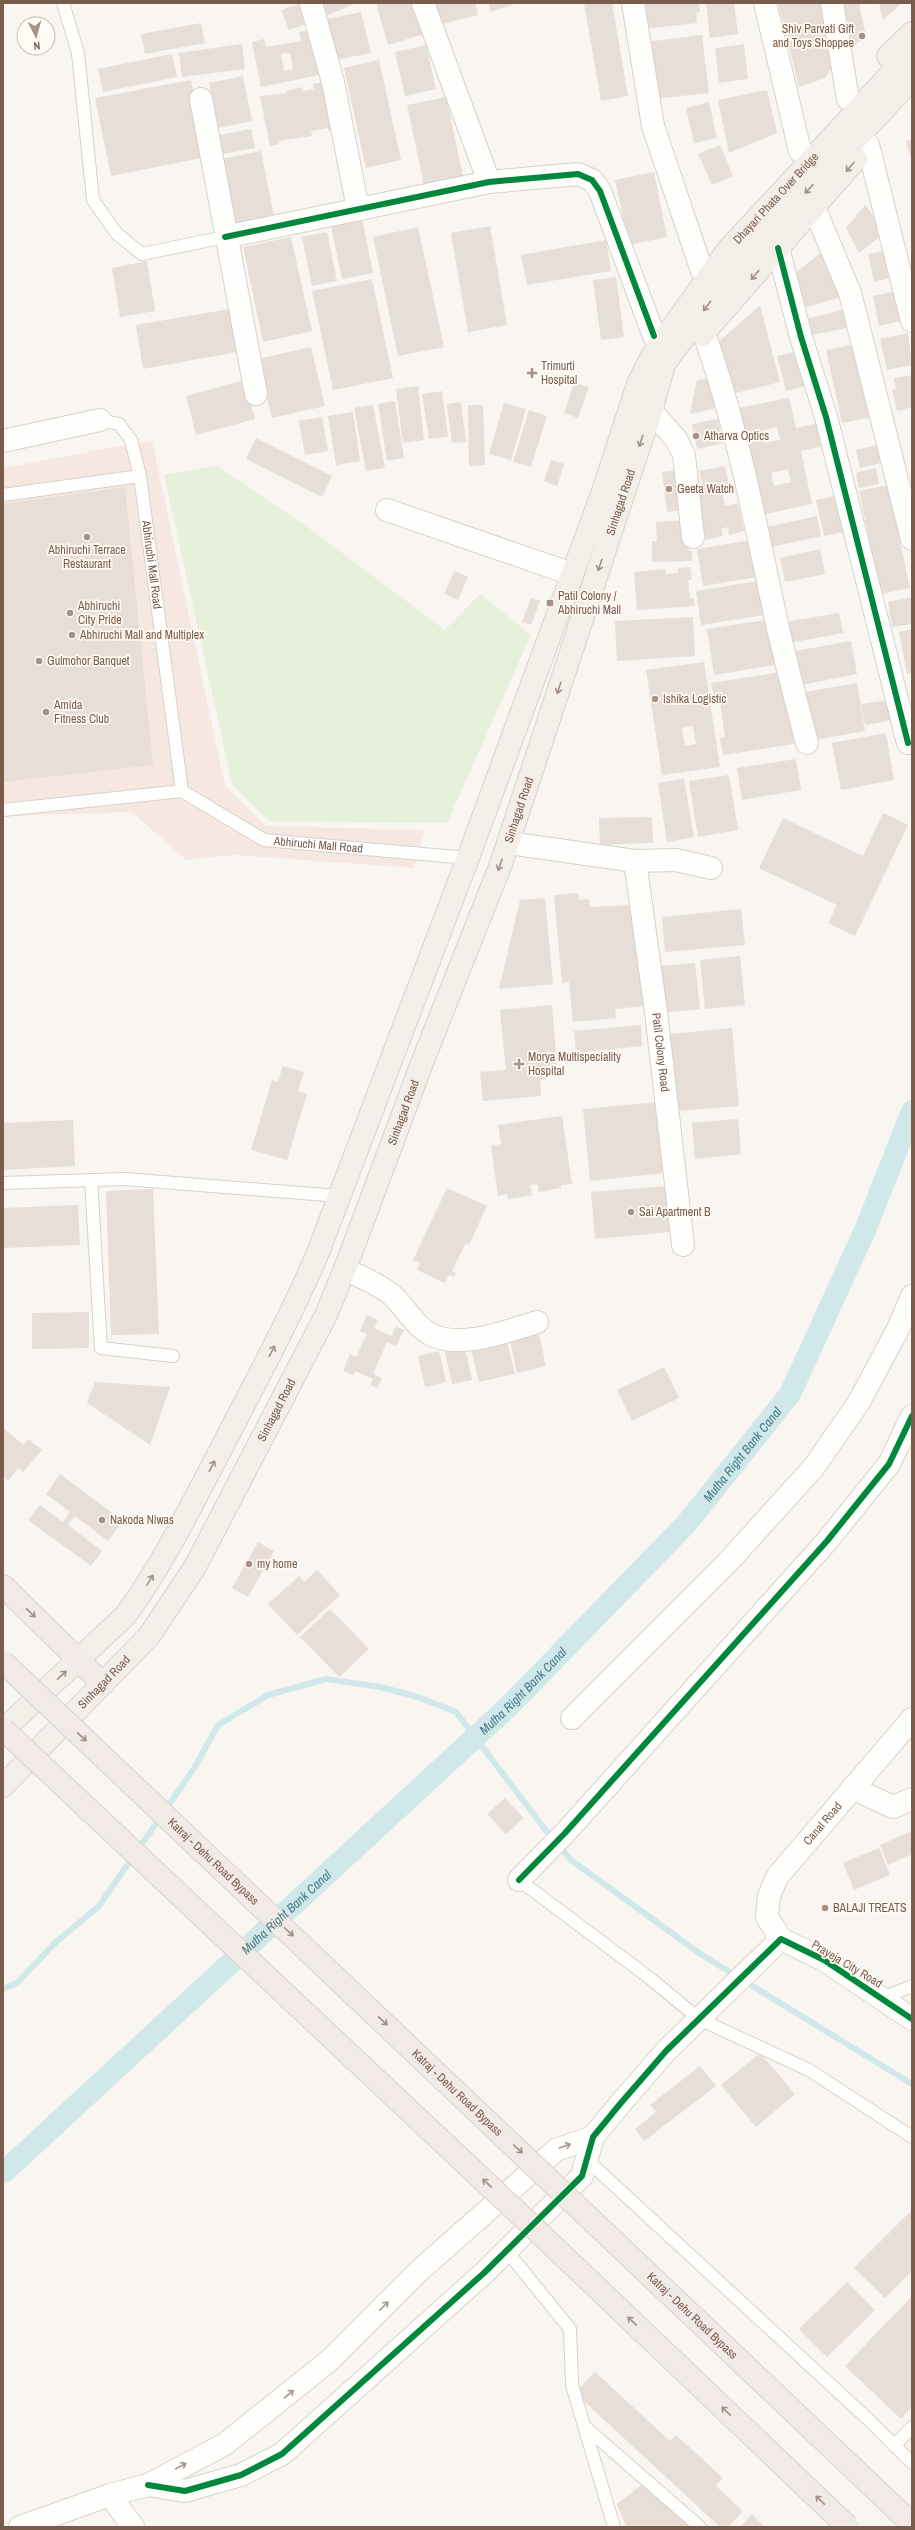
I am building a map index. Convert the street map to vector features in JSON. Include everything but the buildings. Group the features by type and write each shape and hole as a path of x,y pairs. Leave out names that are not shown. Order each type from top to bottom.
{"highway":[{"path":"3,1586 103,1684"},
{"name":"Katraj - Dehu Road Bypass","path":"3,1662 912,2524"},
{"path":"3,1729 532,2226 848,2527"}],"main road":[{"path":"656,352 663,317 800,151 912,33"},
{"name":"Dhayari Phata Over Bridge","path":"656,352 733,257 912,50"},
{"name":"Dhayari Phata Over Bridge","path":"733,257 912,79"},
{"path":"656,352 704,333 912,95"},
{"name":"Sinhagad Road","path":"3,1786 149,1636 195,1567 326,1315 508,843 651,411 656,352"},
{"name":"Sinhagad Road","path":"3,1729 125,1616 168,1552 297,1302 468,858 572,574 638,384 656,352"}],"street":[{"path":"311,3 333,82 358,209"},
{"path":"424,3 489,182"},
{"path":"633,3 653,126 702,271"},
{"path":"765,3 800,151"},
{"path":"832,3 848,99"},
{"path":"201,99 225,237 256,394"},
{"path":"868,145 912,321"},
{"path":"225,237 489,182 578,174 592,180 600,191 656,352"},
{"path":"814,207 850,293 912,539"},
{"path":"778,248 801,336 826,417 908,743"},
{"path":"704,333 729,409 745,470 776,620 807,743"},
{"path":"651,411 676,439 684,455 693,537"},
{"path":"3,441 100,420"},
{"path":"387,510 572,574"},
{"path":"508,843 635,861 676,860 712,868"},
{"name":"Patil Colony Road","path":"635,861 656,1012 683,1245"},
{"path":"345,1269 392,1295 410,1317 431,1335 442,1338 482,1338 536,1322"},
{"path":"572,1718 728,1562 814,1467 859,1402 898,1329 912,1296"},
{"path":"519,1880 565,1833 827,1541 889,1464 912,1416"},
{"name":"Canal Road","path":"781,1939 767,1917 769,1896 777,1876 912,1719"},
{"path":"852,1788 893,1807 912,1799"},
{"path":"148,2485 184,2491 241,2476 282,2454 506,2250 582,2176 593,2136 666,2051 718,2001 752,1965 781,1939"},
{"name":"Prayeja City Road","path":"781,1939 824,1960 912,2019"},
{"path":"20,2527 110,2495 148,2485 225,2444 276,2405 330,2360 420,2270 556,2150 593,2136"},
{"path":"110,2495 133,2527"}],"lane":[{"path":"63,3 78,53 93,200 117,234 142,254 225,237"},
{"name":"Abhiruchi Mall Road","path":"100,420 119,424 131,440 140,476 182,791 264,840 468,858"},
{"path":"3,495 140,476"},
{"path":"3,810 182,791"},
{"path":"3,1184 125,1179 339,1196"},
{"path":"91,1180 101,1348 173,1356"},
{"path":"519,1880 651,1979 700,2019 810,2070 912,2137"},
{"path":"882,1998 912,1986"},
{"path":"587,2160 912,2463"},
{"path":"506,2250 570,2329 572,2385 614,2527"},
{"path":"584,2426 700,2527"},
{"path":"894,2446 912,2427"}],"shaded area":[{"path":"152,440 225,786 266,826 425,830 414,868 234,855 186,860 132,812 3,816 3,468"}],"green space":[{"path":"218,466 306,526 445,630 480,594 531,635 447,823 269,821 232,784 164,474"}],"waterway":[{"name":"Mutha Right Bank Canal","path":"3,2173 510,1705 687,1523 790,1394 866,1228 912,1111"},
{"path":"3,1989 17,1983 55,1943 99,1906 195,1767 218,1725 268,1695 326,1679 380,1687 418,1697 456,1712 544,1828 571,1860 702,1955 912,2084"}],"cycle path":[{"path":"225,237 489,182 578,174 592,180 600,191 654,336"},
{"path":"778,248 801,337 826,417 908,743"},
{"path":"519,1880 565,1833 827,1541 889,1464 912,1416"},
{"path":"148,2485 185,2491 241,2475 282,2454 485,2272 582,2176 593,2137 620,2104 666,2051 781,1939 824,1960 912,2019"}],"place":[{"name":"Shiv Parvati Gift and Toys Shoppee","path":"862,36"},
{"name":"Trimurti Hospital","path":"532,373"},
{"name":"Atharva Optics","path":"696,436"},
{"name":"Geeta Watch","path":"669,489"},
{"name":"Abhiruchi Terrace Restaurant","path":"87,537"},
{"name":"Patil Colony / Abhiruchi Mall","path":"550,603"},
{"name":"Abhiruchi City Pride","path":"70,613"},
{"name":"Abhiruchi Mall and Multiplex","path":"72,635"},
{"name":"Gulmohor Banquet","path":"39,661"},
{"name":"Ishika Logistic","path":"655,699"},
{"name":"Amida Fitness Club","path":"46,712"},
{"name":"Morya Multispeciality Hospital","path":"519,1064"},
{"name":"Sai Apartment B","path":"631,1212"},
{"name":"Nakoda Niwas","path":"102,1520"},
{"name":"my home","path":"249,1564"},
{"name":"BALAJI TREATS","path":"825,1908"}]}
